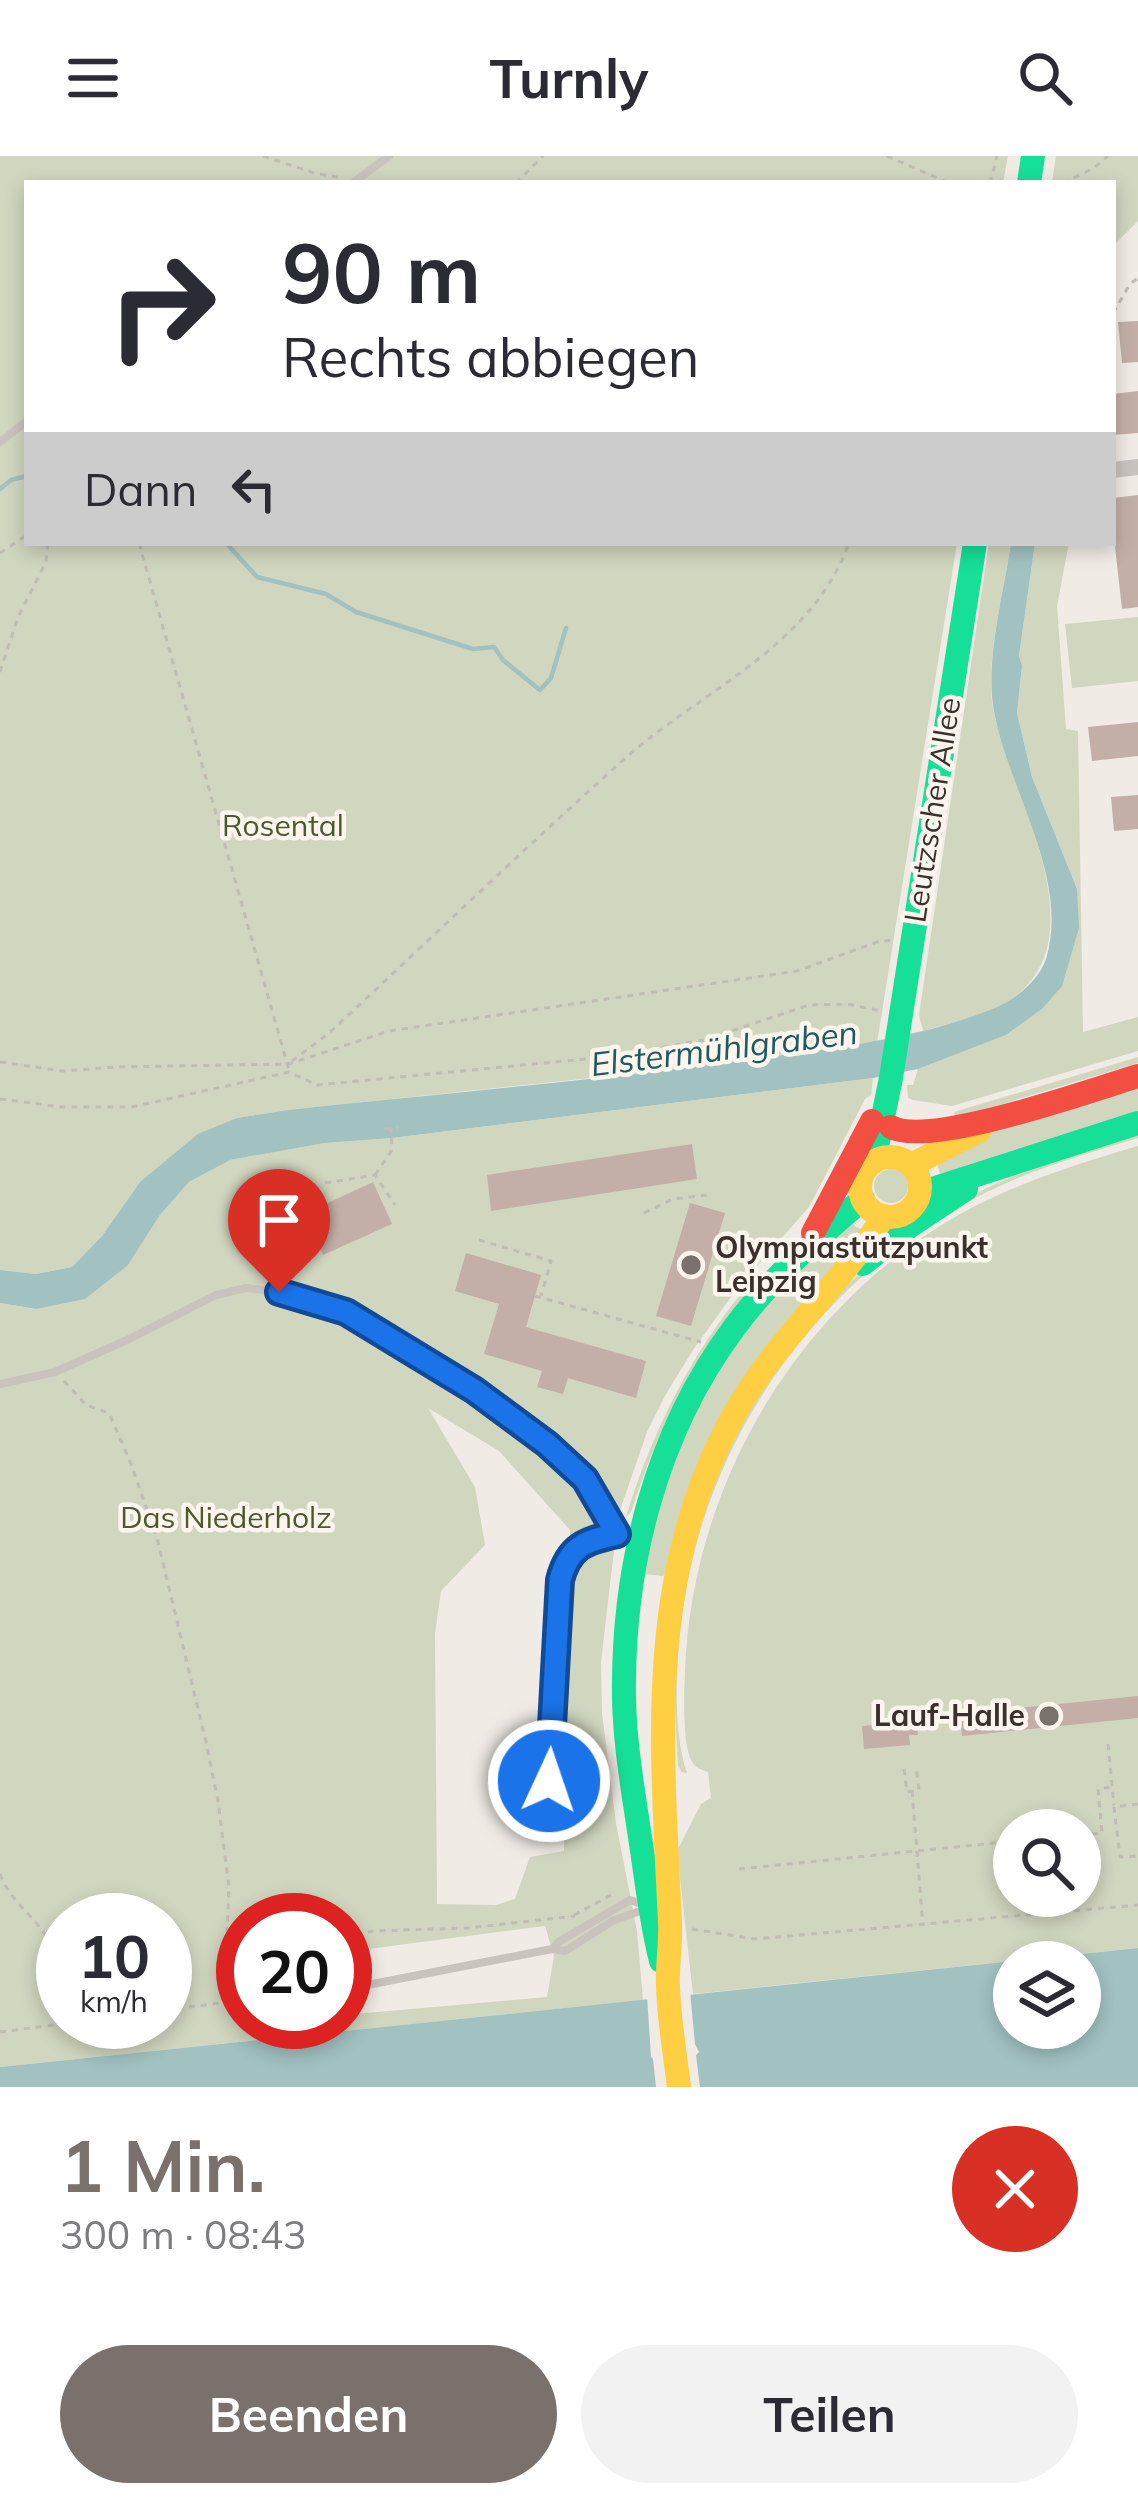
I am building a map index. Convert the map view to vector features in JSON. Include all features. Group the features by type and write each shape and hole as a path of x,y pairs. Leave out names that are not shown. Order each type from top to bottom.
{"main road":[{"name":"Leutzscher Allee","path":"893,1161 890,1078 975,546"},
{"path":"892,1127 925,1133 1019,1112 1138,1076"},
{"name":"Leutzscher Allee","path":"890,1078 893,1161"},
{"name":"Leutzscher Allee","path":"772,1281 821,1221 890,1078"},
{"path":"893,1161 919,1178 920,1193 910,1209 893,1217 875,1213 863,1199 862,1174 893,1161 1019,1112"},
{"path":"920,1193 1138,1124"},
{"path":"826,1295 910,1226 988,1175"},
{"path":"679,2087 668,1986 662,1843 652,1783 624,1700 632,1581 627,1538 671,1438 721,1348 772,1281 863,1199"},
{"path":"652,1783 670,1588 696,1499 752,1384 865,1250 884,1216"},
{"path":"632,1581 670,1588"}],"lane":[{"path":"357,180 389,156"},
{"path":"0,442 24,423"},
{"path":"0,1384 55,1372 216,1295 246,1288 279,1292 346,1312 474,1390 585,1479 627,1538"},
{"path":"547,1821 560,1580 565,1561 586,1541 627,1538"},
{"path":"372,1984 551,1949 630,1900 664,1919"}],"path":[{"path":"263,156 345,180"},
{"path":"519,180 543,156"},
{"path":"887,156 942,180"},
{"path":"1070,180 1108,156"},
{"path":"1116,308 1138,278"},
{"path":"0,672 49,546"},
{"path":"140,546 289,1072"},
{"path":"289,1064 328,1034 627,756 785,638 821,599 848,546"},
{"path":"0,1062 63,1071 289,1064 389,1031 797,970 877,942 913,939"},
{"path":"0,1099 62,1107 131,1107 289,1072 317,1085 606,1057 704,1040 809,1005 847,1004 899,1024"},
{"path":"325,1183 375,1175 392,1150 387,1129 399,1127"},
{"path":"375,1175 395,1205"},
{"path":"644,1213 673,1199 710,1195"},
{"path":"479,1240 550,1261 538,1297 721,1348"},
{"path":"55,1372 86,1405 110,1413 157,1538 218,1801 229,1893"},
{"path":"1108,1744 1120,1857 1138,1856"},
{"path":"904,1769 908,1792 919,1790 916,1768"},
{"path":"1100,1809 1098,1789 1112,1787"},
{"path":"912,1791 923,1926"},
{"path":"1114,1807 1138,1804"},
{"path":"739,1869 993,1843"},
{"path":"0,1874 14,1902 36,1923"},
{"path":"664,1919 755,1940 1138,1905"},
{"path":"372,1931 468,1928 573,1916"},
{"path":"0,2032 36,2027"}],"green space":[{"name":"Rosental","path":"0,156 1008,156 1004,180 24,180 24,546 957,546 877,1043 237,1118 140,1182 102,1236 72,1267 36,1274 0,1270"},
{"path":"1056,156 1138,156 1138,221 1116,243 1116,180 1052,180"},
{"path":"989,546 1010,546 993,648 991,690 1003,743 1044,866 1050,907 1048,945 1033,979 1002,1005 923,1031 919,1015"},
{"path":"1035,546 1068,546 1057,606 1066,729 1078,731 1083,1032 1138,1017 1138,1051 952,1106 913,1100 908,1098 907,1085 913,1085 918,1069 1006,1035 1042,1009 1077,889 1032,777 1017,713 1019,656"},
{"path":"1138,617 1138,681 1072,688 1065,624"},
{"path":"1138,1057 1138,1063 956,1118 954,1112"},
{"name":"Das Niederholz","path":"873,1078 871,1095 809,1207 736,1290 666,1394 647,1432 618,1516 601,1662 602,1714 637,1931 643,2000 372,2028 372,2012 547,1997 554,1956 545,1926 372,1948 372,1893 216,1893 216,2044 192,2047 192,1893 36,1893 36,2049 173,2049 0,2067 0,1303 36,1309 128,1265 160,1215 189,1182 229,1160 325,1143","holes":["428,1408 499,1451 570,1530 564,1851 530,1857 515,1899 496,1905 437,1904 435,1634 441,1591 485,1545 475,1487"]},
{"path":"1138,1082 1138,1116 942,1182 936,1159 985,1135"},
{"path":"1138,1135 1002,1185 928,1226 876,1264 829,1308 788,1358 752,1411 723,1468 701,1529 686,1591 678,1658 678,1731 687,1773 682,1772 678,1766 674,1656 690,1553 712,1488 741,1425 777,1367 820,1313 869,1265 923,1224 1002,1181"},
{"path":"1138,1146 1138,1948 1101,1952 1101,1941 993,1941 993,1963 693,1994 677,1851 701,1804 711,1798 708,1772 697,1768 689,1756 685,1673 691,1606 706,1540 729,1477 758,1417 795,1361 839,1309 888,1263 943,1224 1038,1179"},
{"path":"891,1169 903,1174 908,1186 903,1198 891,1203 879,1198 874,1186 879,1174"},
{"path":"848,1218 868,1232 789,1322 667,1571 663,1576 644,1574 644,1534 690,1413 765,1302"},
{"path":"748,1285 749,1291 679,1396 626,1517 675,1395"}],"water":[{"path":"1010,546 1035,546 1019,656 1017,713 1032,777 1077,889 1079,928 1062,986 1042,1009 1006,1035 918,1069 873,1078 325,1143 230,1160 189,1182 160,1215 128,1265 85,1299 36,1309 0,1303 0,1270 36,1274 72,1267 102,1236 140,1182 198,1134 237,1118 836,1048 933,1029 1018,995 1046,959 1050,896 993,705 994,645"},
{"path":"1138,1948 1138,2087 0,2087 0,2067 216,2044 216,2049 372,2049 372,2028 993,1963 993,2049 1101,2049 1101,1952"}],"pier":[{"path":"692,1988 700,2087 656,2087 644,1993"}],"building":[{"path":"1138,321 1138,362 1122,363 1118,322"},
{"path":"1138,391 1138,433 1116,435 1116,394"},
{"path":"1138,495 1138,607 1122,609 1115,546 1116,498"},
{"path":"1138,722 1138,756 1092,761 1088,727"},
{"path":"1138,795 1138,829 1114,831 1111,797"},
{"path":"692,1144 697,1179 491,1211 487,1175"},
{"path":"373,1182 392,1224 323,1255 304,1214"},
{"name":"Olympiastützpunkt Leipzig","path":"690,1203 725,1213 691,1326 656,1316"},
{"path":"466,1253 541,1275 526,1327 646,1361 636,1398 568,1378 563,1394 537,1387 542,1371 484,1354 499,1304 455,1291"},
{"name":"Lauf-Halle","path":"1138,1696 1138,1718 962,1736 960,1714"},
{"path":"917,1720 918,1735 909,1735 910,1745 864,1749 862,1726"}],"waterway":[{"path":"0,489 24,477"},
{"path":"229,546 257,577 326,594 356,612 473,649 494,647 540,690 551,678 566,628"}],"traffic: fast":[{"path":"1029,180 1033,156"},
{"path":"874,1161 975,546"},
{"path":"920,1193 1138,1123"},
{"path":"863,1264 966,1189"},
{"path":"661,1961 633,1790 624,1699 629,1601 649,1504 683,1412 734,1328 779,1276 863,1199"}],"traffic: slow":[{"path":"911,1165 979,1131"},
{"path":"890,1157 911,1166 920,1187 911,1208 890,1217 869,1208 860,1187 869,1166 890,1157"},
{"path":"679,2087 668,1987 663,1726 672,1598 685,1536 706,1474 751,1386 884,1216"}],"traffic: jam":[{"path":"891,1127 939,1130 974,1124 1138,1076"},
{"path":"813,1233 872,1121"}],"place":[{"name":"Olympiastützpunkt Leipzig","path":"691,1265"},
{"name":"Lauf-Halle","path":"1049,1716"}],"route":[{"path":"279,1292 346,1312 474,1390 585,1479 617,1534 586,1541 565,1561 560,1580 549,1781"}],"water label":[{"name":"Elstermühlgraben","path":"724,1048"}]}
